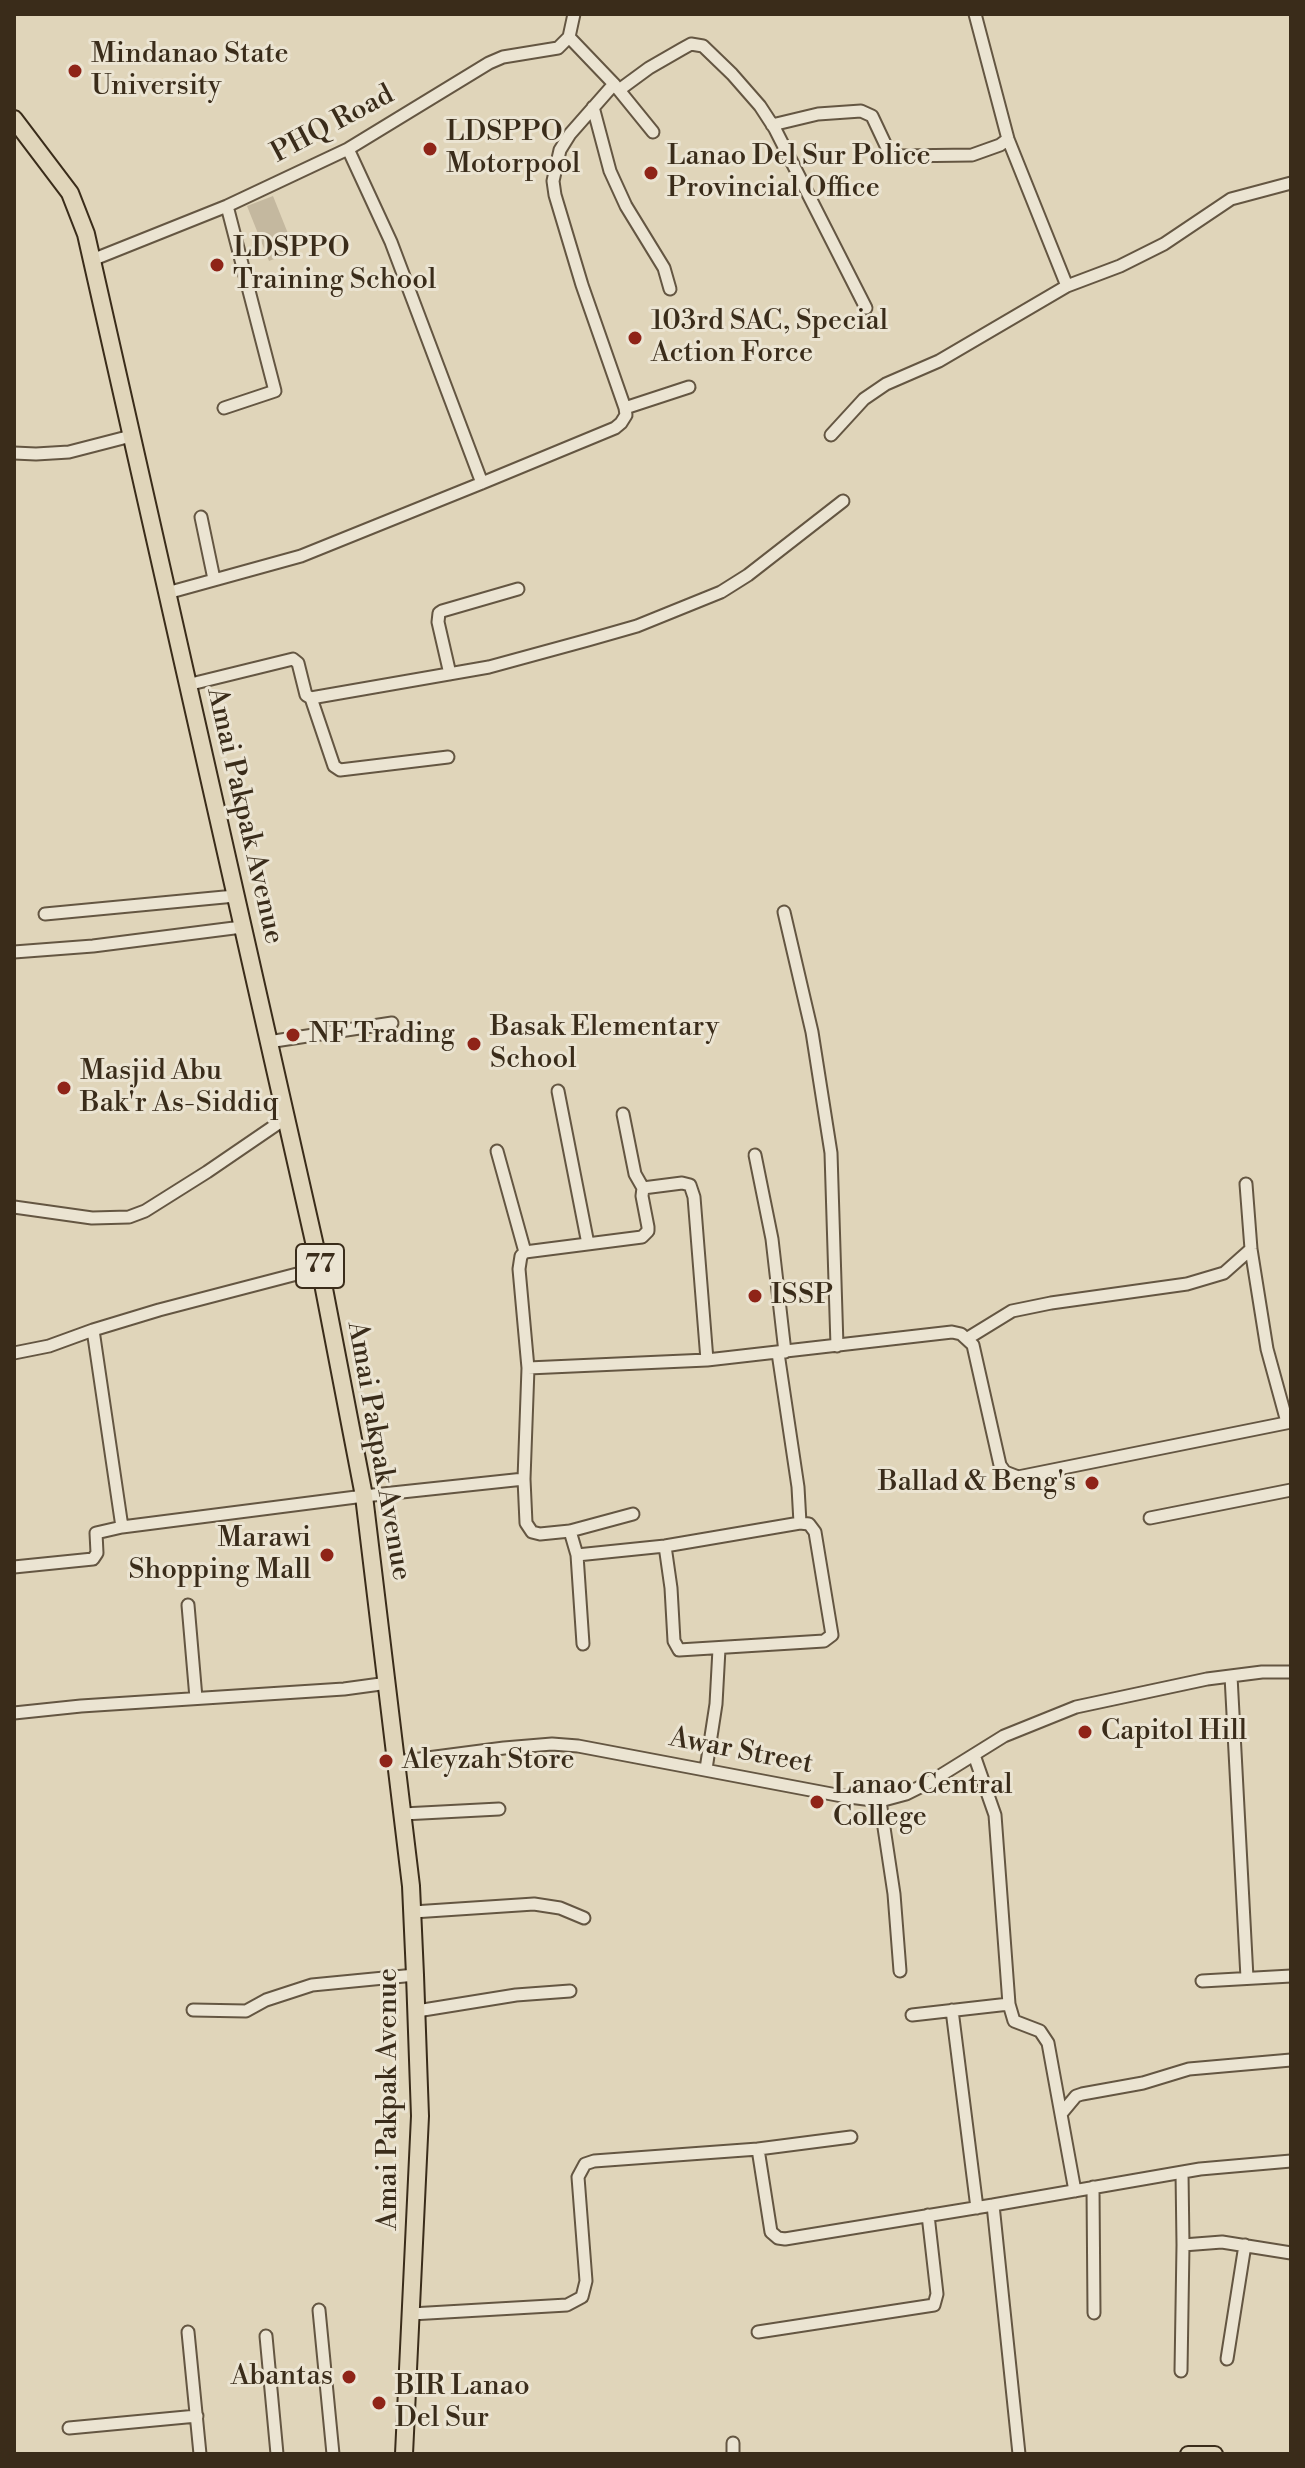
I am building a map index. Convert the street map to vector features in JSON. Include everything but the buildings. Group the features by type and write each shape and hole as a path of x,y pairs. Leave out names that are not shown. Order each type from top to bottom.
{"highway":[{"name":"Amai Pakpak Avenue","path":"14,119 77,205 92,260 320,1268 364,1496 413,1912 420,2116 404,2454"}],"main road":[{"path":"1188,2454 1215,2454"}],"street":[{"path":"975,14 1008,139 1067,286"},
{"path":"572,16 569,37 653,132"},
{"name":"PHQ Road","path":"92,260 227,206 348,149 473,70 503,57 558,48 569,37"},
{"path":"167,593 301,556 615,428 626,415 625,408 582,285 553,181 560,150 593,107 616,87 691,44 703,46 760,106 866,308"},
{"path":"593,107 610,171 626,206 664,268 670,289"},
{"path":"772,125 818,114 861,111 872,116 888,150 898,156 972,155 1008,139"},
{"path":"348,149 391,242 482,483"},
{"path":"831,435 864,399 886,384 939,361 1067,286 1120,266 1164,244 1231,199 1291,183"},
{"path":"224,408 275,391 227,206"},
{"path":"625,408 689,387"},
{"path":"14,453 69,452 131,436"},
{"path":"311,698 489,667 588,640 676,611 721,592 748,575 843,501"},
{"path":"201,517 214,579"},
{"path":"450,674 438,622 439,613 518,589"},
{"path":"187,685 293,659 298,663 306,695 311,698 326,736 334,766 340,770 448,757"},
{"path":"45,914 235,896"},
{"path":"784,912 812,1032 831,1153 837,1346"},
{"path":"14,952 93,946 242,927"},
{"path":"268,1042 392,1023"},
{"path":"558,1091 588,1244"},
{"path":"623,1114 635,1174 643,1188 648,1227 646,1235 525,1252 521,1256 519,1269 528,1368 524,1479 526,1523 529,1529 540,1534 570,1531 633,1514"},
{"path":"14,1207 92,1218 129,1217 145,1211 207,1172 286,1118"},
{"path":"497,1151 525,1252"},
{"path":"755,1155 772,1239 800,1523"},
{"path":"643,1188 682,1183 690,1185 694,1197 707,1360"},
{"path":"528,1368 707,1360 952,1332 968,1338 973,1345 1000,1465 1010,1475 1018,1477 1289,1422 1267,1349 1251,1249 1246,1184"},
{"path":"968,1338 1012,1311 1187,1284 1224,1273 1251,1249"},
{"path":"14,1353 49,1346 93,1330 320,1268"},
{"path":"93,1330 122,1527"},
{"path":"14,1567 93,1559 97,1553 96,1533 122,1527 524,1479"},
{"path":"1150,1518 1291,1490"},
{"path":"577,1555 665,1546 809,1524 815,1532 832,1635 824,1641 683,1651 675,1646 665,1546"},
{"path":"570,1531 577,1555 583,1644"},
{"path":"188,1605 196,1698"},
{"path":"706,1769 716,1704 719,1649"},
{"name":"Awar Street","path":"397,1762 552,1744 615,1751 880,1801 906,1794 930,1782 1004,1736 1076,1707 1207,1679 1262,1672 1291,1672"},
{"path":"1231,1676 1247,1978"},
{"path":"14,1713 388,1683"},
{"path":"974,1755 995,1815 1009,2004 1014,2021 1040,2031 1048,2043 1075,2191"},
{"path":"880,1801 894,1894 900,1971"},
{"path":"403,1814 499,1809"},
{"path":"413,1912 534,1904 560,1908 584,1918"},
{"path":"193,2010 246,2011 266,2000 312,1985 415,1975"},
{"path":"1202,1981 1291,1976"},
{"path":"417,2011 500,1997 570,1991"},
{"path":"912,2015 1009,2004"},
{"path":"952,2010 977,2208"},
{"path":"1061,2114 1076,2096 1082,2094 1143,2083 1189,2069 1291,2060"},
{"path":"411,2314 567,2305 582,2297 586,2281 578,2177 585,2164 758,2149 851,2137"},
{"path":"758,2149 771,2232 785,2239 1182,2172 1291,2161"},
{"path":"1181,2371 1182,2172"},
{"path":"1093,2187 1094,2313"},
{"path":"993,2205 1019,2454"},
{"path":"758,2332 934,2305 937,2294 928,2215"},
{"path":"1183,2245 1222,2242 1291,2253"},
{"path":"1227,2359 1245,2245"},
{"path":"319,2310 333,2454"},
{"path":"188,2332 200,2454"},
{"path":"266,2336 277,2454"},
{"path":"69,2428 197,2416"}],"shaded area":[{"path":"273,196 295,251 269,261 247,206"}],"place":[{"name":"Mindanao State University","path":"75,71"},
{"name":"LDSPPO Motorpool","path":"430,149"},
{"name":"Lanao Del Sur Police Provincial Office","path":"651,173"},
{"name":"LDSPPO Training School","path":"217,265"},
{"name":"103rd SAC, Special Action Force","path":"635,338"},
{"name":"NF Trading","path":"293,1035"},
{"name":"Basak Elementary School","path":"474,1044"},
{"name":"Masjid Abu Bak'r As-Siddiq","path":"64,1088"},
{"name":"ISSP","path":"755,1296"},
{"name":"Ballad & Beng's","path":"1092,1483"},
{"name":"Marawi Shopping Mall","path":"327,1555"},
{"name":"Capitol Hill","path":"1085,1732"},
{"name":"Aleyzah Store","path":"386,1761"},
{"name":"Lanao Central College","path":"817,1802"},
{"name":"Abantas","path":"349,2377"},
{"name":"BIR Lanao Del Sur","path":"379,2403"}]}
